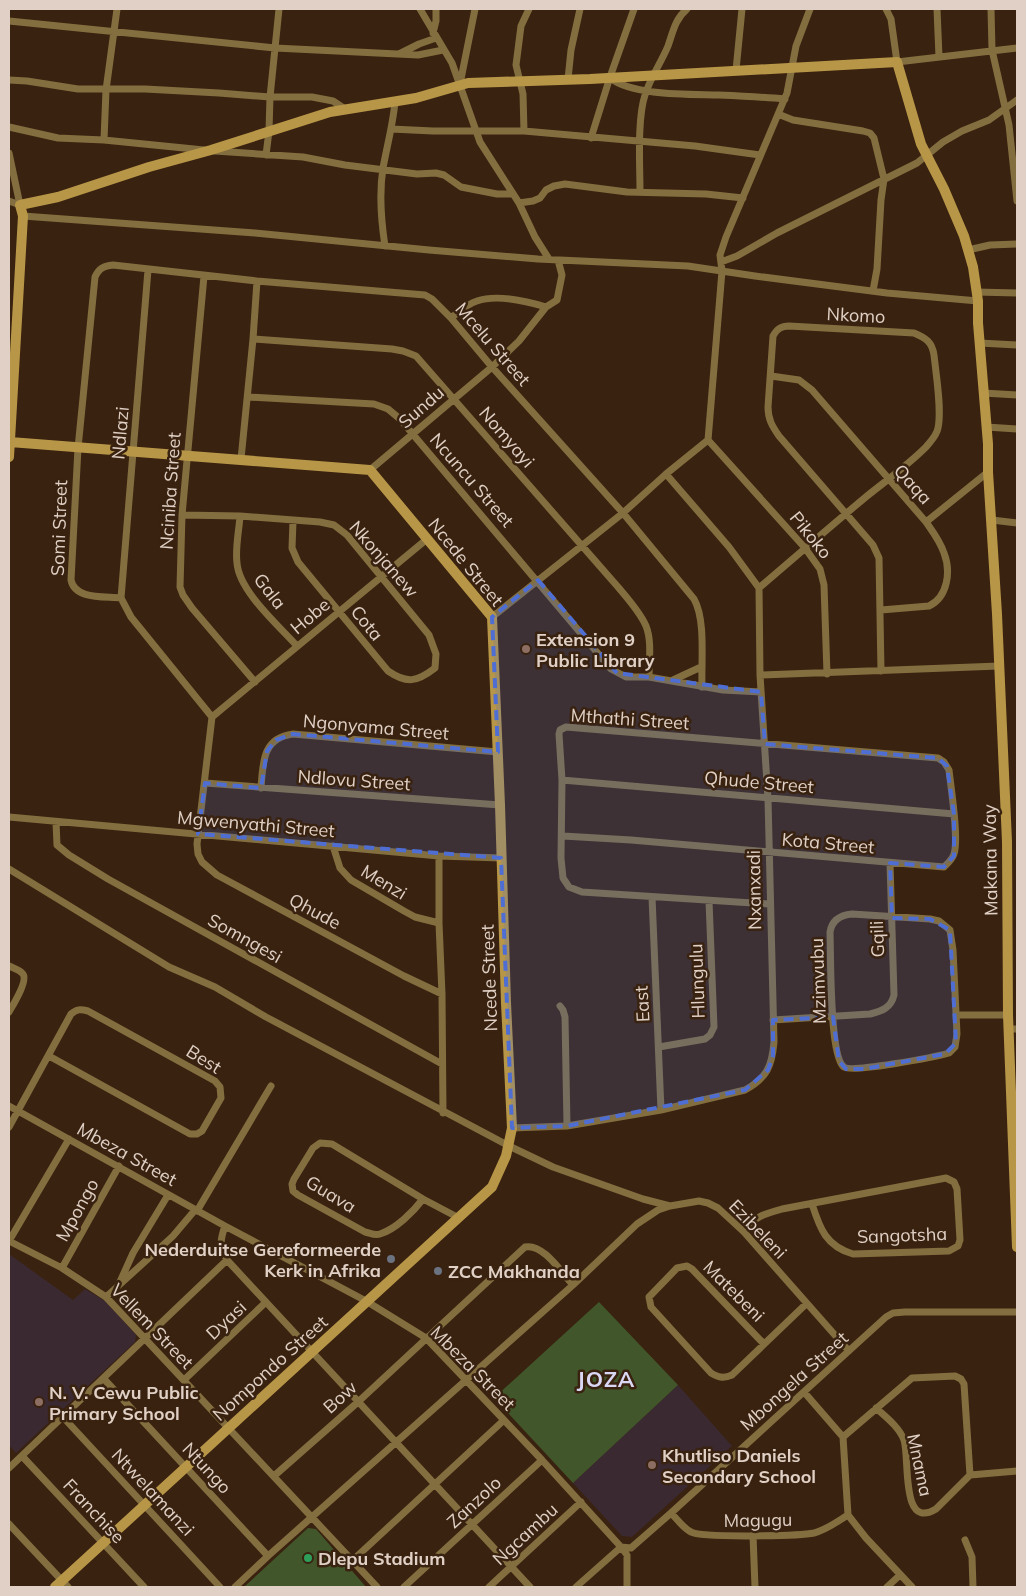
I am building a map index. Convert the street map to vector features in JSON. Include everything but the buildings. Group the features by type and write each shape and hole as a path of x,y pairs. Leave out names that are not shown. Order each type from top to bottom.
{"street":[{"path":"104,140 106,90 117,9"},
{"path":"266,154 279,9"},
{"path":"422,9 434,36 452,64 480,142 519,203 535,237 549,259"},
{"path":"434,36 436,9"},
{"path":"460,85 475,9"},
{"path":"524,131 523,94 516,65 521,26 529,9"},
{"path":"568,79 571,50 580,9"},
{"path":"591,138 634,9"},
{"path":"640,192 642,112 647,90 667,48 679,16 687,9"},
{"path":"736,70 742,9"},
{"path":"492,617 623,513 666,474 708,440 722,271 720,255 785,98 796,46 810,9"},
{"path":"886,9 891,19 896,62"},
{"path":"937,9 939,57"},
{"path":"991,9 992,50 1006,108 1017,201"},
{"path":"9,21 275,48 418,54 444,50"},
{"path":"401,53 434,36"},
{"path":"21,210 149,167 211,150 330,112 416,98 468,83 610,78 896,62 1017,48"},
{"name":"Makana Way","path":"896,62 920,144 944,189 964,236 973,267 977,296 992,520 1007,842 1008,1015 1013,1029 1017,1247"},
{"path":"610,78 617,83 675,94 785,98"},
{"path":"9,80 78,89 145,89 270,97 312,97 333,101 345,109"},
{"path":"721,262 737,256 777,233 917,163 943,142 962,131 989,120 1017,100"},
{"path":"385,246 381,223 383,170 395,102"},
{"path":"778,114 793,120 863,131 874,138 884,179 881,200 878,269 873,291"},
{"path":"9,127 58,138 104,140 303,157 383,170 418,174 436,173 444,175 461,187 497,194 512,194"},
{"path":"391,129 433,132 524,131 695,146 760,155"},
{"path":"9,153 21,210 9,457"},
{"path":"519,203 540,198 546,190 565,184 640,192 706,194 743,198"},
{"path":"9,201 21,210 385,246 558,260 688,266 873,291 977,296 1017,294"},
{"path":"968,250 990,245 1017,244"},
{"name":"Sundu","path":"370,470 492,367 519,341 546,308 557,300 562,275 558,260"},
{"name":"Mcelu Street","path":"97,272 105,266 113,266 257,281 425,295 439,305 451,318 492,367 623,513 697,604 700,619 702,687"},
{"name":"Ndlazi","path":"122,598 148,270"},
{"name":"Somi Street","path":"97,272 78,448 71,573 72,586 77,591 87,595 122,598"},
{"name":"Nciniba Street","path":"204,276 182,515 181,591 192,608 255,682"},
{"path":"241,459 254,339 257,281"},
{"path":"451,318 468,304 487,299 517,301 546,308"},
{"name":"Nkomo","path":"759,588 924,448 936,434 938,428 939,417 934,355 928,339 914,333 783,326 778,328 773,336 768,407 772,426 846,514"},
{"name":"Nomyayi","path":"254,339 375,347 403,351 416,356 638,612 646,626 650,650 649,677"},
{"path":"979,342 1017,345"},
{"name":"Qaqa","path":"771,376 791,378 807,385 926,522 939,541 945,554 947,570 945,590 942,596 936,603 930,606 881,610"},
{"path":"983,393 1017,395"},
{"name":"Ncuncu Street","path":"248,397 366,403 381,406 394,412 538,580 604,662 617,673 626,677 649,677"},
{"path":"986,427 1017,429"},
{"name":"Pikoko","path":"708,440 805,548 822,575 827,674"},
{"path":"9,442 370,470"},
{"name":"Ncede Street","path":"370,470 492,617 512,1128 509,1146 501,1170"},
{"path":"926,522 988,472"},
{"path":"666,474 729,548 759,588"},
{"path":"846,514 873,545 879,558 881,671"},
{"name":"Nkonjanew","path":"182,515 240,516 328,523 340,529 347,535 429,635 436,654 435,668"},
{"name":"Gala","path":"240,516 237,563 239,573 257,601 297,646"},
{"path":"992,520 1017,523"},
{"name":"Cota","path":"293,521 292,539 294,555 304,572 382,664 397,677 405,680 416,680 435,668"},
{"name":"Hobe","path":"212,717 427,539"},
{"name":"Nxanxadi","path":"512,1128 567,1126 661,1110 745,1090 756,1084 768,1070 773,1056 773,1020 768,798 766,744 760,675 759,588"},
{"path":"122,598 131,617 212,717 198,834"},
{"path":"760,675 827,674 999,666"},
{"path":"672,680 701,667"},
{"path":"649,677 723,690 761,692"},
{"name":"Mthathi Street","path":"770,904 582,892 569,887 563,878 561,858 563,836 560,730 566,727 938,758"},
{"name":"Ngonyama Street","path":"260,788 262,766 267,751 276,740 286,735 293,734 498,752"},
{"name":"Kota Street","path":"563,836 632,840 944,867 951,860 955,849 954,814 949,770 944,762 938,758"},
{"name":"Qhude Street","path":"562,780 954,814"},
{"name":"Ndlovu Street","path":"205,783 500,805"},
{"name":"Mgwenyathi Street","path":"9,816 56,822 439,856 501,858"},
{"name":"Somngesi","path":"56,822 58,845 69,855 108,879 442,1064"},
{"name":"Qhude","path":"198,834 198,854 202,862 217,875 404,976 442,994"},
{"name":"Menzi","path":"333,846 340,868 350,880 415,917 439,923"},
{"path":"439,856 443,1113"},
{"name":"Gqili","path":"833,1017 870,1014 883,1010 892,1001 894,996 890,863"},
{"path":"9,869 169,967 210,985 443,1113 553,1167 643,1199 670,1206"},
{"name":"East","path":"652,897 661,1110"},
{"name":"Hlungulu","path":"659,1047 705,1039 710,1036 714,1027 709,901"},
{"name":"Mzimvubu","path":"846,915 892,918 930,919 939,921 950,930 957,1015 956,1043 948,1052 854,1070 846,1069 842,1066 836,1053 830,932 832,925 840,917 846,915"},
{"path":"9,966 23,974 24,977 22,986 9,1012"},
{"path":"560,1006 565,1017 567,1126"},
{"name":"Best","path":"9,1127 71,1014 76,1010 82,1009 88,1010 215,1081 220,1087 221,1098 202,1131 197,1134 190,1134 49,1056"},
{"path":"957,1015 1008,1015"},
{"path":"773,1020 833,1017"},
{"path":"106,1297 173,1236 196,1210 271,1086"},
{"name":"Mbeza Street","path":"9,1106 366,1302 426,1338 542,1460 621,1547"},
{"path":"9,1241 69,1139"},
{"name":"Guava","path":"423,1199 403,1220 376,1235 365,1232 298,1195 293,1191 292,1184 313,1148 320,1143 326,1142 459,1218"},
{"name":"Mpongo","path":"62,1268 119,1166"},
{"name":"Nompondo Street","path":"61,1585 228,1428 492,1187 501,1170"},
{"name":"Sangotsha","path":"744,1232 751,1222 761,1215 782,1209 946,1178 954,1182 957,1189 960,1240 958,1246 949,1251 853,1254 840,1250 831,1242 820,1227 812,1204"},
{"path":"119,1284 133,1252 168,1195"},
{"name":"Ezibeleni","path":"235,1587 573,1284 637,1224 658,1210 699,1201 718,1208 744,1232 849,1351"},
{"path":"225,1226 221,1240 221,1249 228,1260 530,1587"},
{"name":"Vellem Street","path":"9,1241 62,1268 106,1297 377,1587"},
{"name":"Bow","path":"274,1476 358,1402 525,1247 531,1246 544,1253 573,1284"},
{"path":"9,1468 228,1260"},
{"name":"Matebeni","path":"764,1344 687,1266 677,1268 649,1297 651,1306 711,1373 725,1378 732,1375 806,1304"},
{"name":"Dyasi","path":"184,1380 266,1302"},
{"name":"Mbongela Street","path":"576,1587 621,1547 630,1548 671,1513 879,1323 893,1313 1017,1312"},
{"path":"843,1437 912,1378 955,1376 961,1379 964,1384 970,1475 1017,1471"},
{"name":"Ntungo","path":"104,1379 268,1556"},
{"path":"804,1392 843,1437 848,1515 866,1538 912,1587"},
{"name":"Mnama","path":"876,1408 893,1424 904,1439 909,1493 911,1504 916,1511 930,1512 936,1508 970,1475"},
{"name":"Ntwelamanzi","path":"63,1417 220,1587"},
{"path":"353,1560 504,1420"},
{"name":"Franchise","path":"22,1456 144,1587"},
{"name":"Zanzolo","path":"404,1587 542,1460"},
{"name":"Ngcambu","path":"489,1587 581,1502"},
{"name":"Magugu","path":"671,1513 691,1532 700,1535 807,1534 816,1532 848,1515"},
{"path":"9,1524 61,1585"},
{"path":"753,1535 755,1587"},
{"path":"966,1540 972,1557 973,1587"},
{"path":"621,1547 627,1556 627,1587"},
{"path":"887,1587 900,1575"}],"highlighted area":[{"path":"538,580 617,673 761,692 765,744 938,758 947,766 954,814 954,856 944,867 890,863 892,918 930,919 950,930 956,1043 945,1054 864,1069 846,1069 839,1061 833,1017 773,1020 773,1056 768,1070 745,1090 567,1126 512,1128 501,858 198,834 205,783 261,788 267,751 276,740 293,734 498,752 492,617"}],"shaded area":[{"name":"N. V. Cewu Public Primary School","path":"9,1254 73,1300 85,1289 105,1301 136,1335 135,1342 16,1453 9,1445"},
{"name":"Khutliso Daniels Secondary School","path":"678,1385 732,1446 632,1537 622,1536 573,1483"}],"green space":[{"path":"599,1302 678,1385 573,1483 494,1398"},
{"name":"Dlepu Stadium","path":"308,1528 316,1529 366,1587 244,1587"}],"place":[{"name":"Extension 9 Public Library","path":"526,649"},
{"name":"Nederduitse Gereformeerde Kerk in Afrika","path":"391,1259"},
{"name":"ZCC Makhanda","path":"438,1271"},
{"name":"N. V. Cewu Public Primary School","path":"39,1402"},
{"name":"Khutliso Daniels Secondary School","path":"652,1465"},
{"name":"Dlepu Stadium","path":"308,1558"}],"district":[{"name":"JOZA","path":"606,1379"}]}
